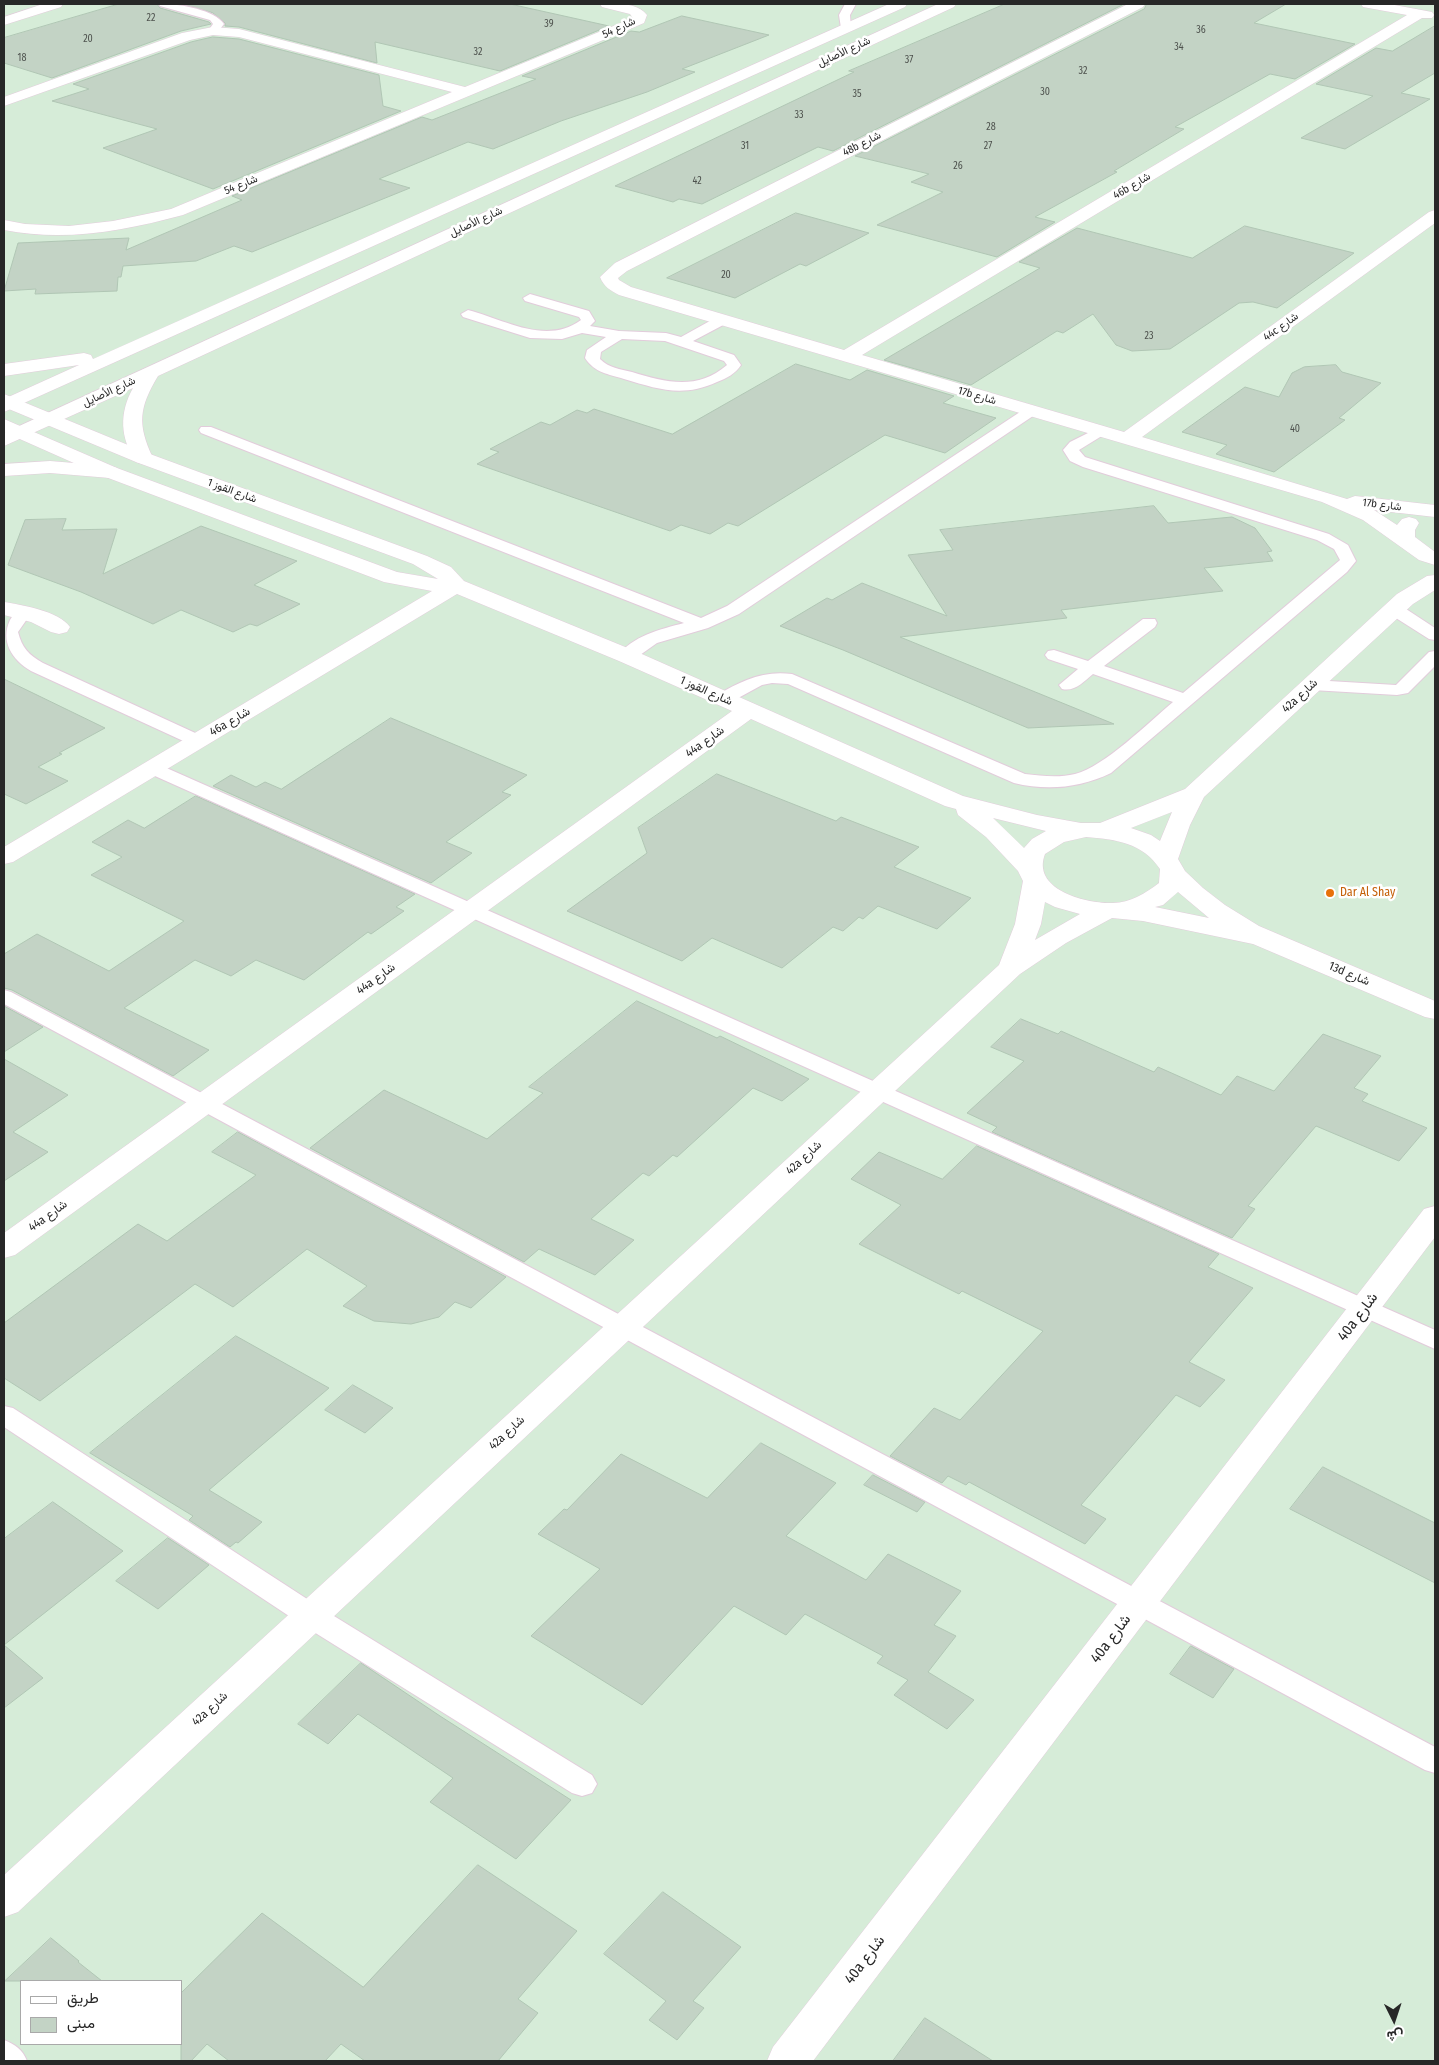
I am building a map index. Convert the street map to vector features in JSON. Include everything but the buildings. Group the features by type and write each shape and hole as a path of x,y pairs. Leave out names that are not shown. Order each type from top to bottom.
{"street":[{"path":"4,21 56,4"},
{"name":"شارع 54","path":"4,225 17,228 58,230 102,228 152,219 193,205 639,20 640,15 635,11 607,4"},
{"name":"شارع الأصايل","path":"6,403 130,350 562,154 900,4"},
{"name":"شارع الأصايل","path":"9,433 50,419 949,4"},
{"name":"48b شارع","path":"625,292 611,283 609,278 620,267 1138,4"},
{"path":"1368,4 1427,15"},
{"name":"46b شارع","path":"845,357 1427,15"},
{"path":"4,102 187,36 213,31 239,33 468,92"},
{"name":"44c شارع","path":"1127,439 1435,216"},
{"name":"17b شارع","path":"625,292 1329,498 1370,516 1426,556 1435,560"},
{"path":"4,370 68,362 130,350"},
{"path":"143,458 134,440 131,417 139,392 151,372"},
{"name":"شارع القوز 1","path":"6,403 50,419 143,458 420,560 443,572 456,586"},
{"name":"شارع القوز 1","path":"9,433 392,577 433,585 456,586 627,656 954,801 1036,822 1092,830"},
{"path":"4,470 50,468 110,472"},
{"name":"17b شارع","path":"1329,498 1435,511"},
{"path":"1400,604 1412,573 1405,530 1410,522 1435,511"},
{"name":"42a شارع","path":"1170,866 1178,824 1194,794 1400,604 1435,581"},
{"name":"46a شارع","path":"4,857 456,586"},
{"path":"14,610 44,618 59,627"},
{"name":"44a شارع","path":"4,1248 749,710"},
{"name":"42a شارع","path":"1092,830 1152,812 1194,794"},
{"name":"شارع القوز 1","path":"954,801 996,832 1032,875"},
{"path":"1092,830 1124,833 1141,839 1156,847 1170,866 1170,887 1158,898 1140,906 1113,910 1086,908 1064,902 1047,893 1032,875 1031,857 1037,848 1048,839 1062,833 1092,830"},
{"name":"13d شارع","path":"1170,866 1190,892 1210,908 1262,938 1435,1011"},
{"name":"42a شارع","path":"1011,968 1028,924 1032,875"},
{"name":"42a شارع","path":"4,1900 1011,968 1058,937 1113,910"},
{"name":"13d شارع","path":"1113,910 1191,921 1262,938"},
{"name":"40a شارع","path":"788,2061 1435,1216"}],"lane":[{"path":"164,4 214,18 219,24 218,28 213,31"},
{"path":"846,28 843,20 844,13 851,4"},
{"path":"468,314 539,336 558,336 578,328 588,321 584,314 530,298"},
{"path":"684,341 722,320"},
{"path":"578,328 619,335 656,336 684,341 729,358 733,361 732,368 703,384 694,387 674,388 606,370 594,362 592,358 594,350 619,335"},
{"path":"627,656 634,649 651,639 672,631 702,624 733,610 1031,411"},
{"path":"206,430 702,624"},
{"path":"723,699 759,679 781,677 792,679 1021,779 1067,782 1088,777 1104,769 1341,569 1348,561 1346,552 1338,544 1323,537 1088,464 1072,456 1071,450 1100,431"},
{"path":"1400,604 1435,635"},
{"path":"14,610 9,632 12,645 21,657 37,667 198,741"},
{"path":"1068,685 1149,623"},
{"path":"1054,655 1186,700"},
{"path":"1312,685 1398,690 1402,689 1435,656"},
{"path":"153,768 1435,1340"},
{"path":"4,996 1435,1761"},
{"path":"4,1415 310,1616 582,1784"},
{"path":"4,2055 11,2061"}],"place":[{"name":"Dar Al Shay","path":"1330,893"}]}
